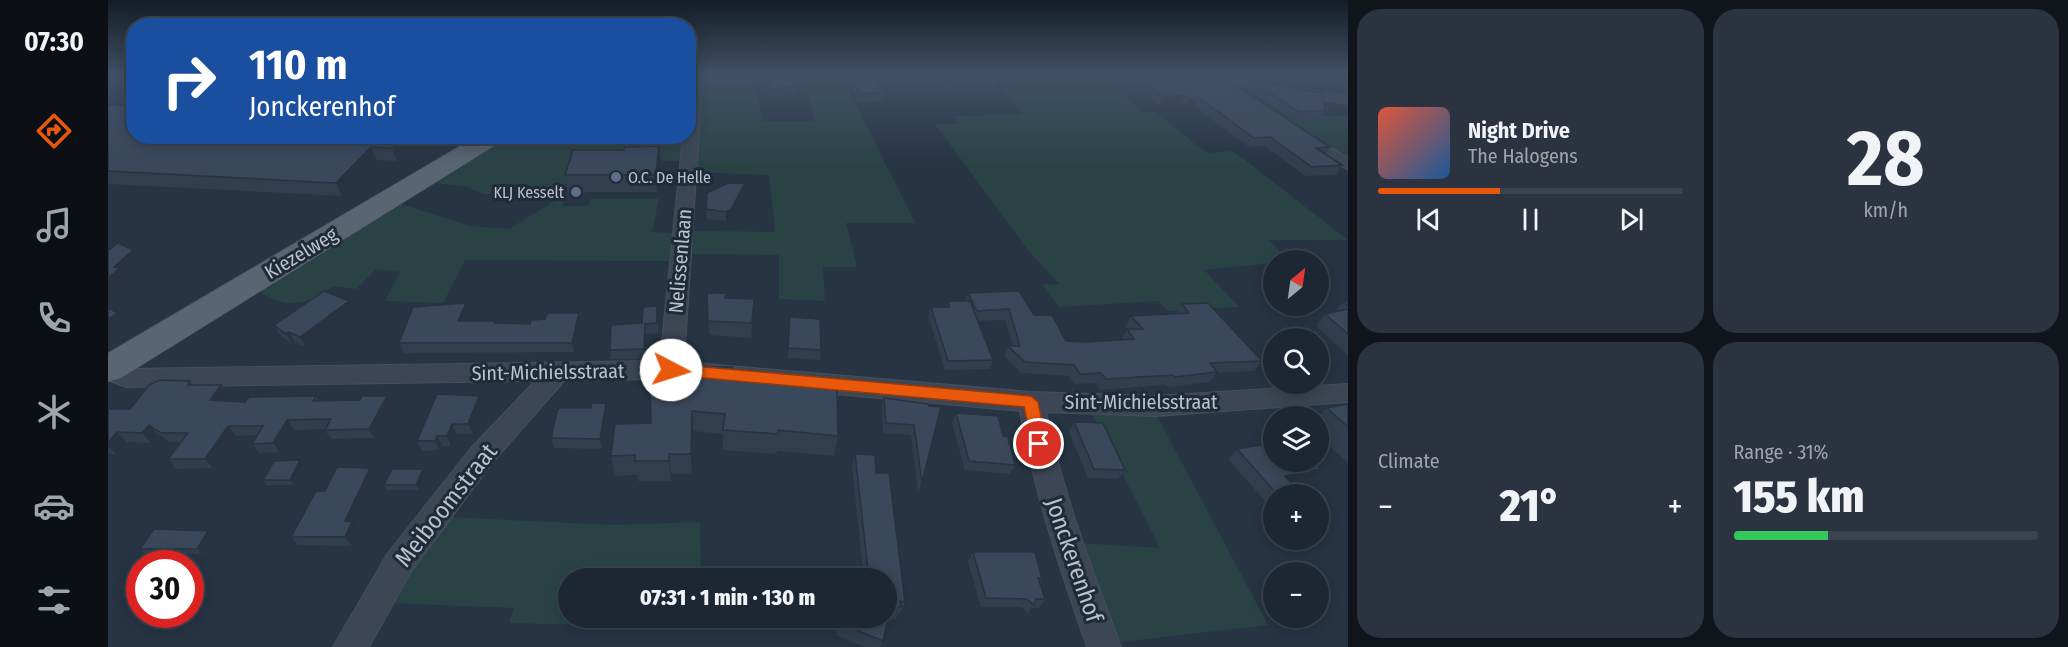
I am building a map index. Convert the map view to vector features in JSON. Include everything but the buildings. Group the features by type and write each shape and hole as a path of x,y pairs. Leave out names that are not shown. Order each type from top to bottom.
{"main road":[{"name":"Kiezelweg","path":"108,369 481,144"}],"street":[{"path":"1289,127 1348,165"},
{"name":"Nelissenlaan","path":"671,370 687,144"},
{"name":"Sint-Michielsstraat","path":"108,369 126,378 671,370 1031,402 1156,406 1345,396"},
{"name":"Meiboomstraat","path":"350,647 399,563 482,455 557,373"},
{"name":"Jonckerenhof","path":"1031,402 1043,465 1062,531 1104,647"}],"green space":[{"path":"700,104 759,104 762,121 814,121 810,104 856,104 915,223 846,223 857,267 823,267 825,301 779,299 779,255 690,254 693,231 775,232 769,175 693,172"},
{"path":"1014,104 1134,104 1142,112 1155,112 1207,153 1231,151 1348,240 1268,240 1279,250 1263,250 1263,264 1204,270 1239,307 1168,311 1158,301 1059,307 1043,285 1059,284 1027,249 935,124 960,124 954,116 1023,114"},
{"path":"1311,115 1348,116 1348,159 1283,118"},
{"path":"495,144 683,144 682,161 574,160 562,197 563,206 588,206 590,199 659,199 652,232 673,233 671,261 465,260 443,303 385,301 400,272 376,269 356,289 334,286 316,297 296,303 277,301 258,289 398,203 470,226 509,229 561,197 484,194 464,186 431,183"},
{"path":"1092,414 1156,414 1263,616 1263,626 1120,642 1078,543 1160,548"},
{"path":"445,517 614,525 700,522 701,568 558,568 558,624 509,623 514,608 387,603"}],"place":[{"name":"O.C. De Helle","path":"616,177"},
{"name":"KLJ Kesselt","path":"576,192"}],"route":[{"path":"671,370 1031,402 1039,444"}]}
